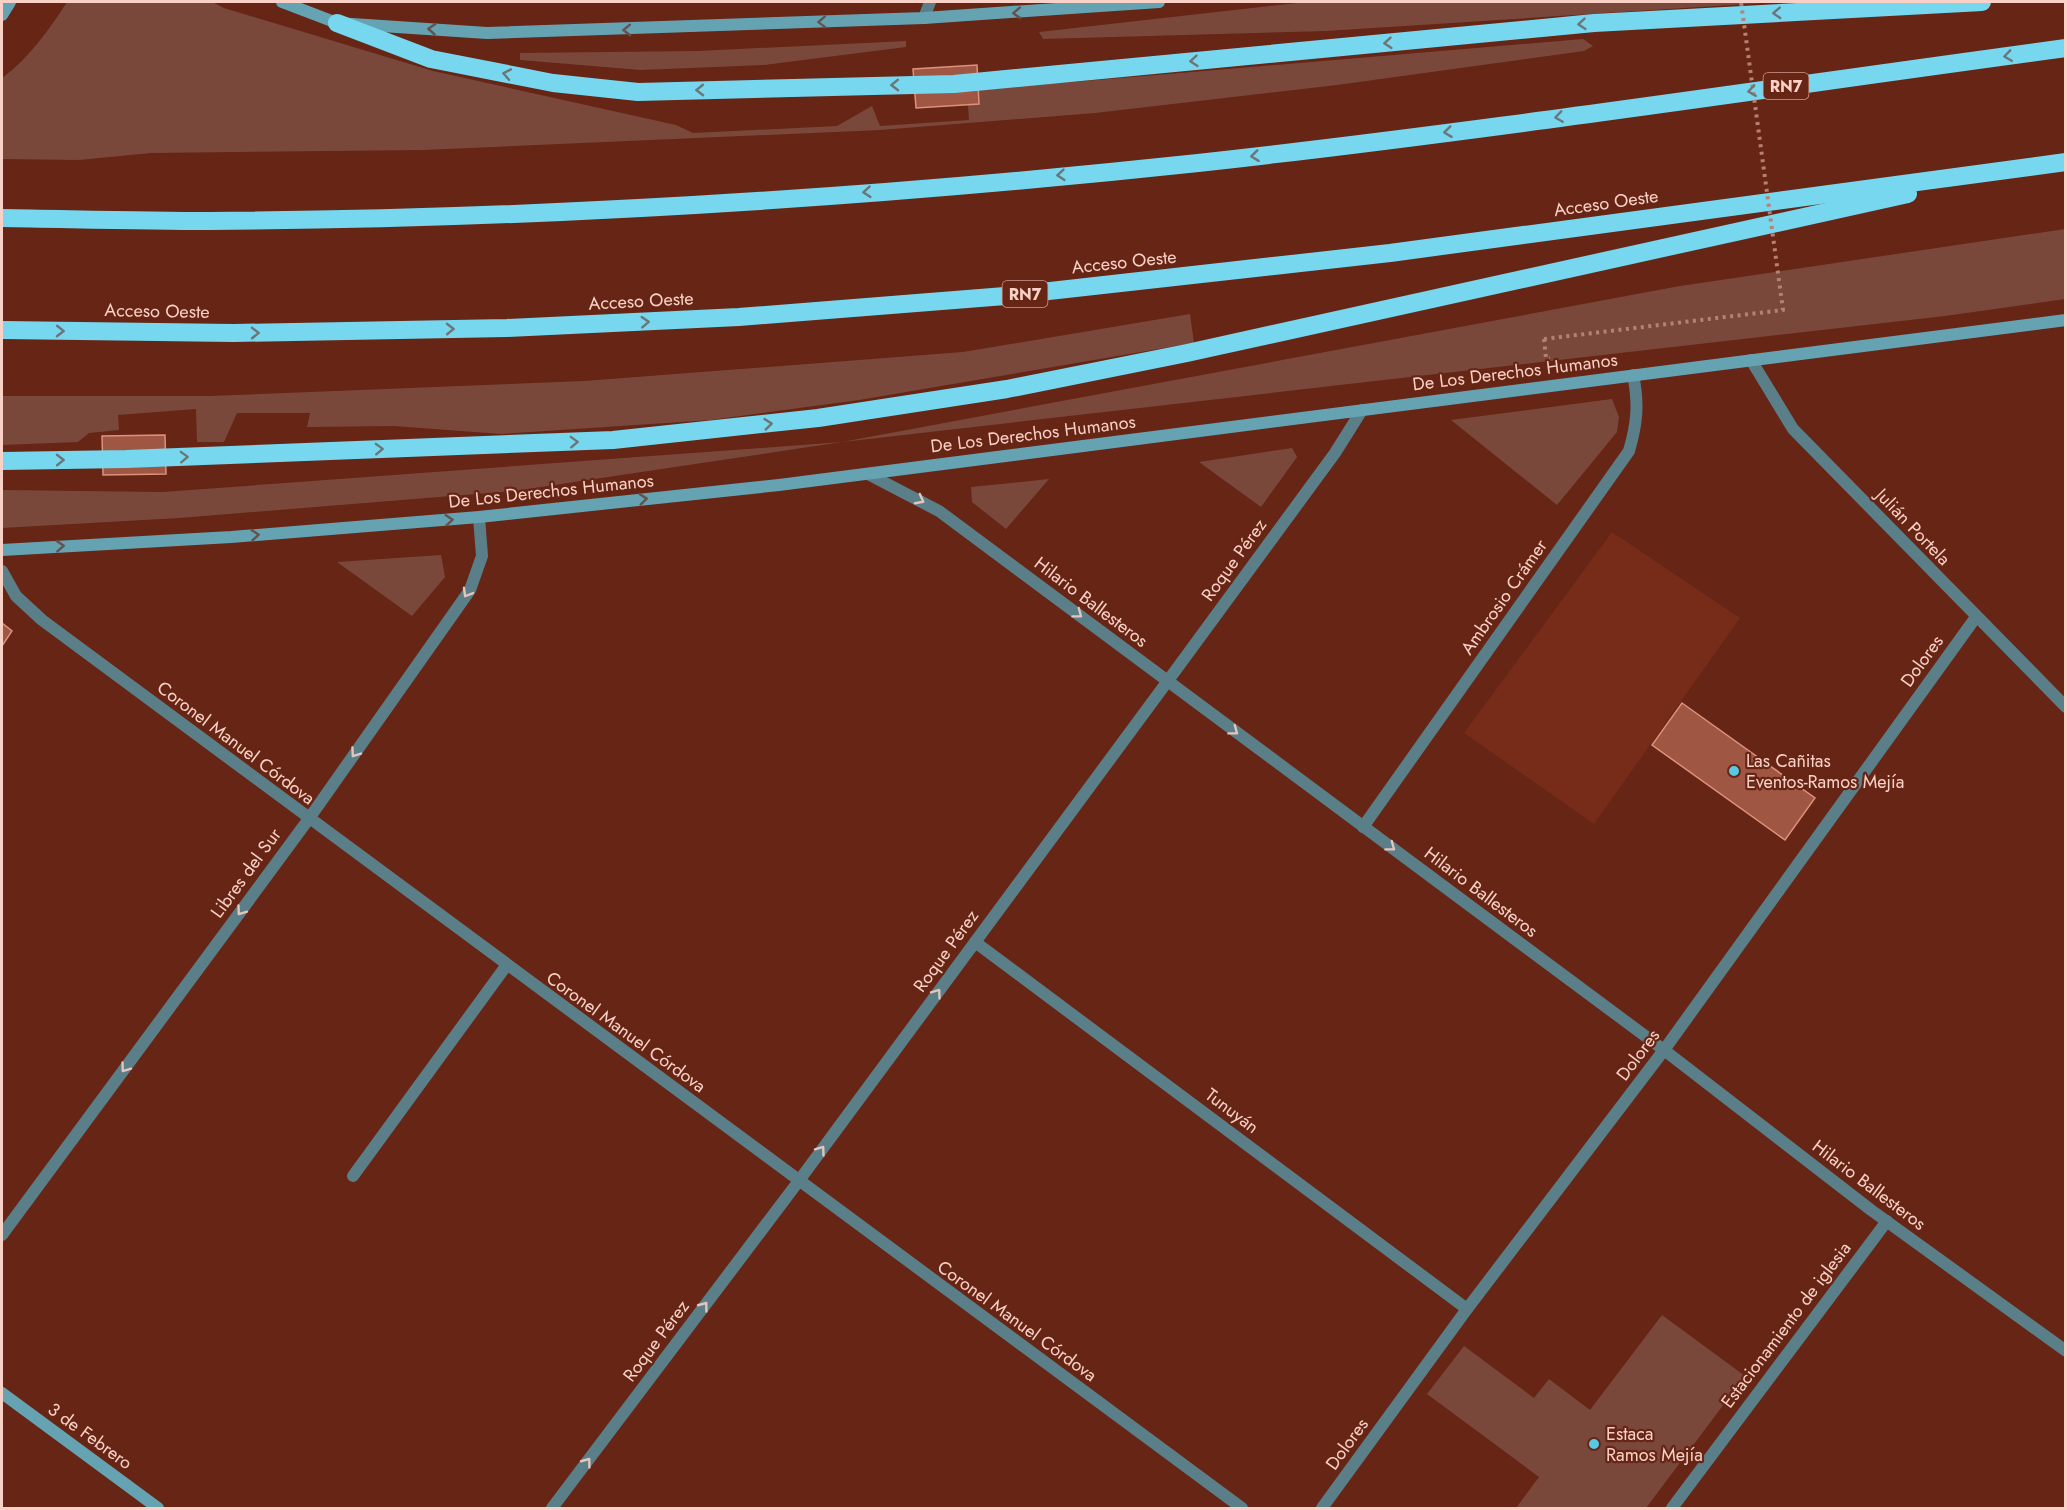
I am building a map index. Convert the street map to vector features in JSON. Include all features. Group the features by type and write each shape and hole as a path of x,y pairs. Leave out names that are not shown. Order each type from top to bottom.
{"highway":[{"path":"337,23 431,59 553,83 638,92 954,84 1594,23 1982,2"},
{"name":"RN7","path":"2,218 210,221 528,213 836,195 1209,161 1518,123 2066,48"},
{"name":"Acceso Oeste","path":"2,330 234,333 507,328 739,317 1005,296 1390,253 2066,162"},
{"path":"2,461 126,459 613,440 819,418 1007,389 1187,353 2041,165"}],"street":[{"path":"2,15 10,2"},
{"path":"282,2 337,23 487,33 924,18 1159,2"},
{"path":"924,18 930,2"},
{"name":"De Los Derechos Humanos","path":"2,550 231,537 479,517 868,474 2066,320"},
{"name":"Julián Portela","path":"1751,360 1793,429 2066,707"},
{"name":"Ambrosio Crámer","path":"1363,827 1629,451 1637,423 1638,397 1634,375"},
{"name":"Roque Pérez","path":"552,1509 798,1182 1167,682 1335,453 1362,410"},
{"name":"Hilario Ballesteros","path":"868,474 939,511 1664,1050 1887,1221 2066,1351"},
{"name":"Libres del Sur","path":"2,1235 308,820 470,590 482,556 479,517"},
{"name":"Coronel Manuel Córdova","path":"2,572 16,596 42,620 308,820 1242,1509"},
{"name":"Dolores","path":"1322,1509 1467,1309 1664,1050 1976,617"},
{"name":"Tunuyán","path":"975,942 1467,1309"},
{"path":"353,1176 506,966"},
{"name":"Estacionamiento de iglesia","path":"1672,1509 1887,1221"},
{"name":"3 de Febrero","path":"2,1393 158,1509"}],"path":[{"path":"1544,339 1783,310 1741,2"}],"shaded area":[{"path":"67,2 212,2 224,8 433,71 676,125 693,133 837,126 872,106 880,126 969,120 968,105 979,104 978,87 1073,82 1583,39 1593,46 1584,51 1337,85 1095,113 880,130 423,150 151,153 79,160 2,159 2,78 38,43"},
{"path":"1306,2 1778,2 1326,31 1043,39 1039,32"},
{"path":"906,41 906,47 764,65 641,70 520,60 520,53 697,51"},
{"path":"2065,229 2065,299 1945,316 842,442 1680,286"},
{"path":"1190,314 1194,343 859,400 711,420 501,434 394,426 307,427 310,413 237,413 224,442 197,442 196,409 118,415 119,430 89,433 78,442 2,445 2,396 210,396 584,381 963,352"},
{"path":"1612,399 1619,417 1617,432 1557,505 1451,420"},
{"path":"842,442 514,491 179,518 2,528 2,490 163,492"},
{"path":"1292,448 1297,457 1261,507 1199,462"},
{"path":"1049,479 1006,529 972,502 971,487"},
{"path":"1612,532 1740,618 1594,824 1464,733"},
{"path":"441,555 445,577 412,616 337,562"},
{"name":"Estaca Ramos Mejía","path":"1662,1315 1745,1376 1646,1508 1516,1508 1539,1477 1427,1394 1464,1346 1534,1398 1549,1379 1590,1410"}],"building":[{"path":"977,65 979,104 916,108 913,69"},
{"path":"165,435 166,474 103,475 102,436"},
{"path":"2,623 12,631 2,646"},
{"name":"Las Cañitas Eventos-Ramos Mejía","path":"1682,703 1815,798 1785,840 1652,745"}],"place":[{"name":"Las Cañitas Eventos-Ramos Mejía","path":"1734,771"},
{"name":"Estaca Ramos Mejía","path":"1594,1444"}]}
